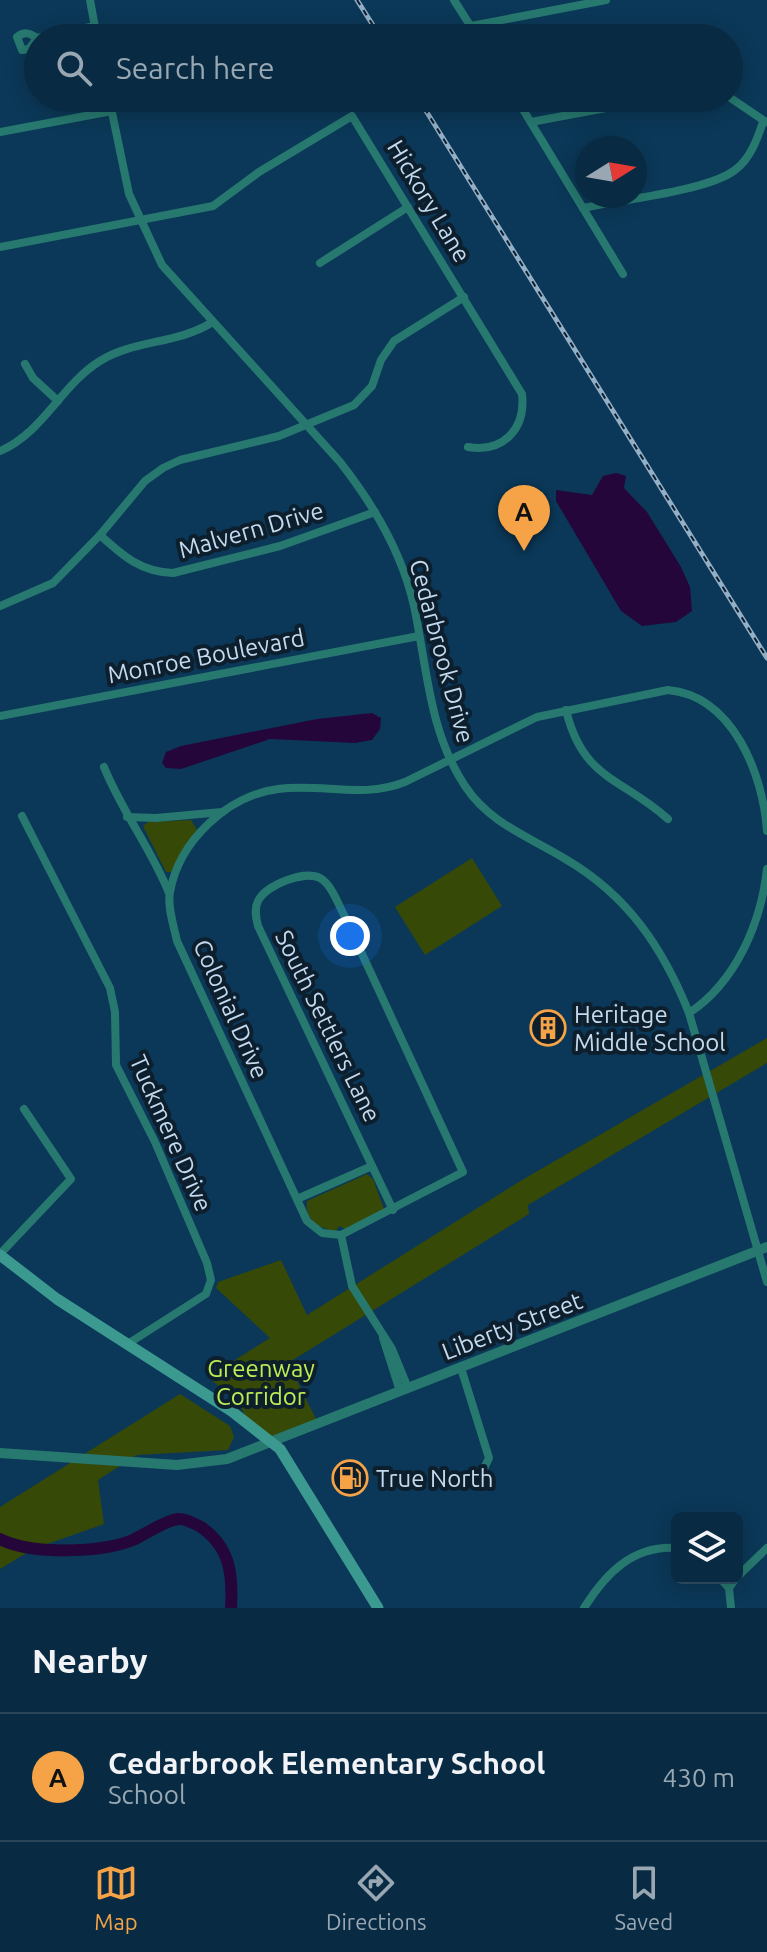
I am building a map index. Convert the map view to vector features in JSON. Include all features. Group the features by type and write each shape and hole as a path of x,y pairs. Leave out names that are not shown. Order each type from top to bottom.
{"main road":[{"path":"0,1254 57,1299 230,1410 272,1442 296,1472 378,1608"}],"street":[{"path":"90,0 95,24"},
{"path":"454,0 470,24"},
{"path":"481,24 606,0"},
{"path":"647,195 702,184 734,172 756,143 765,122 743,107"},
{"path":"0,132 107,112"},
{"name":"Cedarbrook Drive","path":"112,112 122,172 139,221 162,265 303,425 340,462 375,512 409,587 437,727 450,760 466,787 491,815 567,860 623,903 653,938 689,1013 762,1249 767,1282"},
{"path":"525,112 575,195"},
{"path":"531,122 584,112"},
{"name":"Hickory Lane","path":"139,221 223,201 259,172 352,116 518,382 524,406 522,418 510,436 493,447 468,447"},
{"path":"320,263 408,207"},
{"path":"583,208 623,274"},
{"path":"0,247 139,221"},
{"path":"0,606 53,583 100,535 136,490 163,468 180,460 277,436 360,401 372,386 381,360 394,341 464,297"},
{"path":"0,451 28,434 76,379 108,356 197,332 211,323"},
{"path":"25,364 33,378 58,401"},
{"name":"Malvern Drive","path":"100,535 133,564 159,573 173,573 291,543 375,512"},
{"name":"Monroe Boulevard","path":"0,716 419,636"},
{"path":"169,893 190,848 206,824 247,797 283,788 357,793 383,789 537,717 668,690 685,692 710,704 730,726 747,755 759,787 767,831"},
{"path":"566,710 575,742 585,759 668,819"},
{"name":"Colonial Drive","path":"104,767 127,817 155,860 169,893 183,957 297,1199 314,1228 329,1235 341,1235"},
{"path":"127,817 164,818 222,812"},
{"name":"Tuckmere Drive","path":"22,816 110,988 115,1012 114,1054 120,1075 155,1142 210,1270 206,1294 126,1345"},
{"path":"689,1013 721,984 740,957 765,890 767,869"},
{"name":"South Settlers Lane","path":"317,876 332,891 463,1172 393,1210 372,1166 258,926 255,912 258,901 270,890 298,877 317,876"},
{"path":"0,1254 71,1179 24,1109"},
{"path":"297,1199 372,1166"},
{"path":"393,1210 341,1235 349,1275 357,1296 392,1349 404,1389"},
{"name":"Liberty Street","path":"0,1453 177,1465 227,1459 762,1249"},
{"path":"461,1368 489,1458 478,1481"},
{"path":"584,1608 599,1585 626,1560 641,1551 671,1548"},
{"path":"743,1570 767,1548"},
{"path":"725,1584 729,1588 731,1608"},
{"path":"729,1588 732,1584"}],"green space":[{"path":"191,820 197,830 173,872 166,872 143,826 148,822"},
{"path":"472,858 502,906 425,955 395,907"},
{"name":"Greenway Corridor","path":"767,1038 767,1063 528,1205 529,1214 288,1363 318,1423 272,1440 251,1430 240,1405 208,1377 270,1338 216,1288 218,1282 281,1260 307,1315 522,1180"},
{"path":"367,1174 373,1179 384,1209 345,1229 339,1226 336,1231 324,1228 310,1218 307,1201"},
{"name":"Greenway Corridor","path":"180,1394 230,1426 234,1437 228,1450 137,1455 98,1480 104,1524 33,1549 0,1569 0,1507"}],"shaded area":[{"path":"616,473 626,476 624,488 647,512 690,587 692,611 676,622 642,626 621,611 556,501 556,490 592,495 603,476"},
{"path":"372,713 381,718 380,729 372,740 355,743 270,739 181,769 166,768 162,763 166,752 181,746 317,719"}],"waterway":[{"path":"0,1539 30,1548 85,1550 133,1540 173,1520 187,1520 211,1535 224,1552 230,1573 231,1608"}],"railway":[{"path":"357,0 372,24"},
{"path":"427,112 767,658"}],"place":[{"name":"Cedarbrook Elementary School","path":"524,551"},
{"name":"Heritage Middle School","path":"548,1028"},
{"name":"True North","path":"350,1478"}]}
